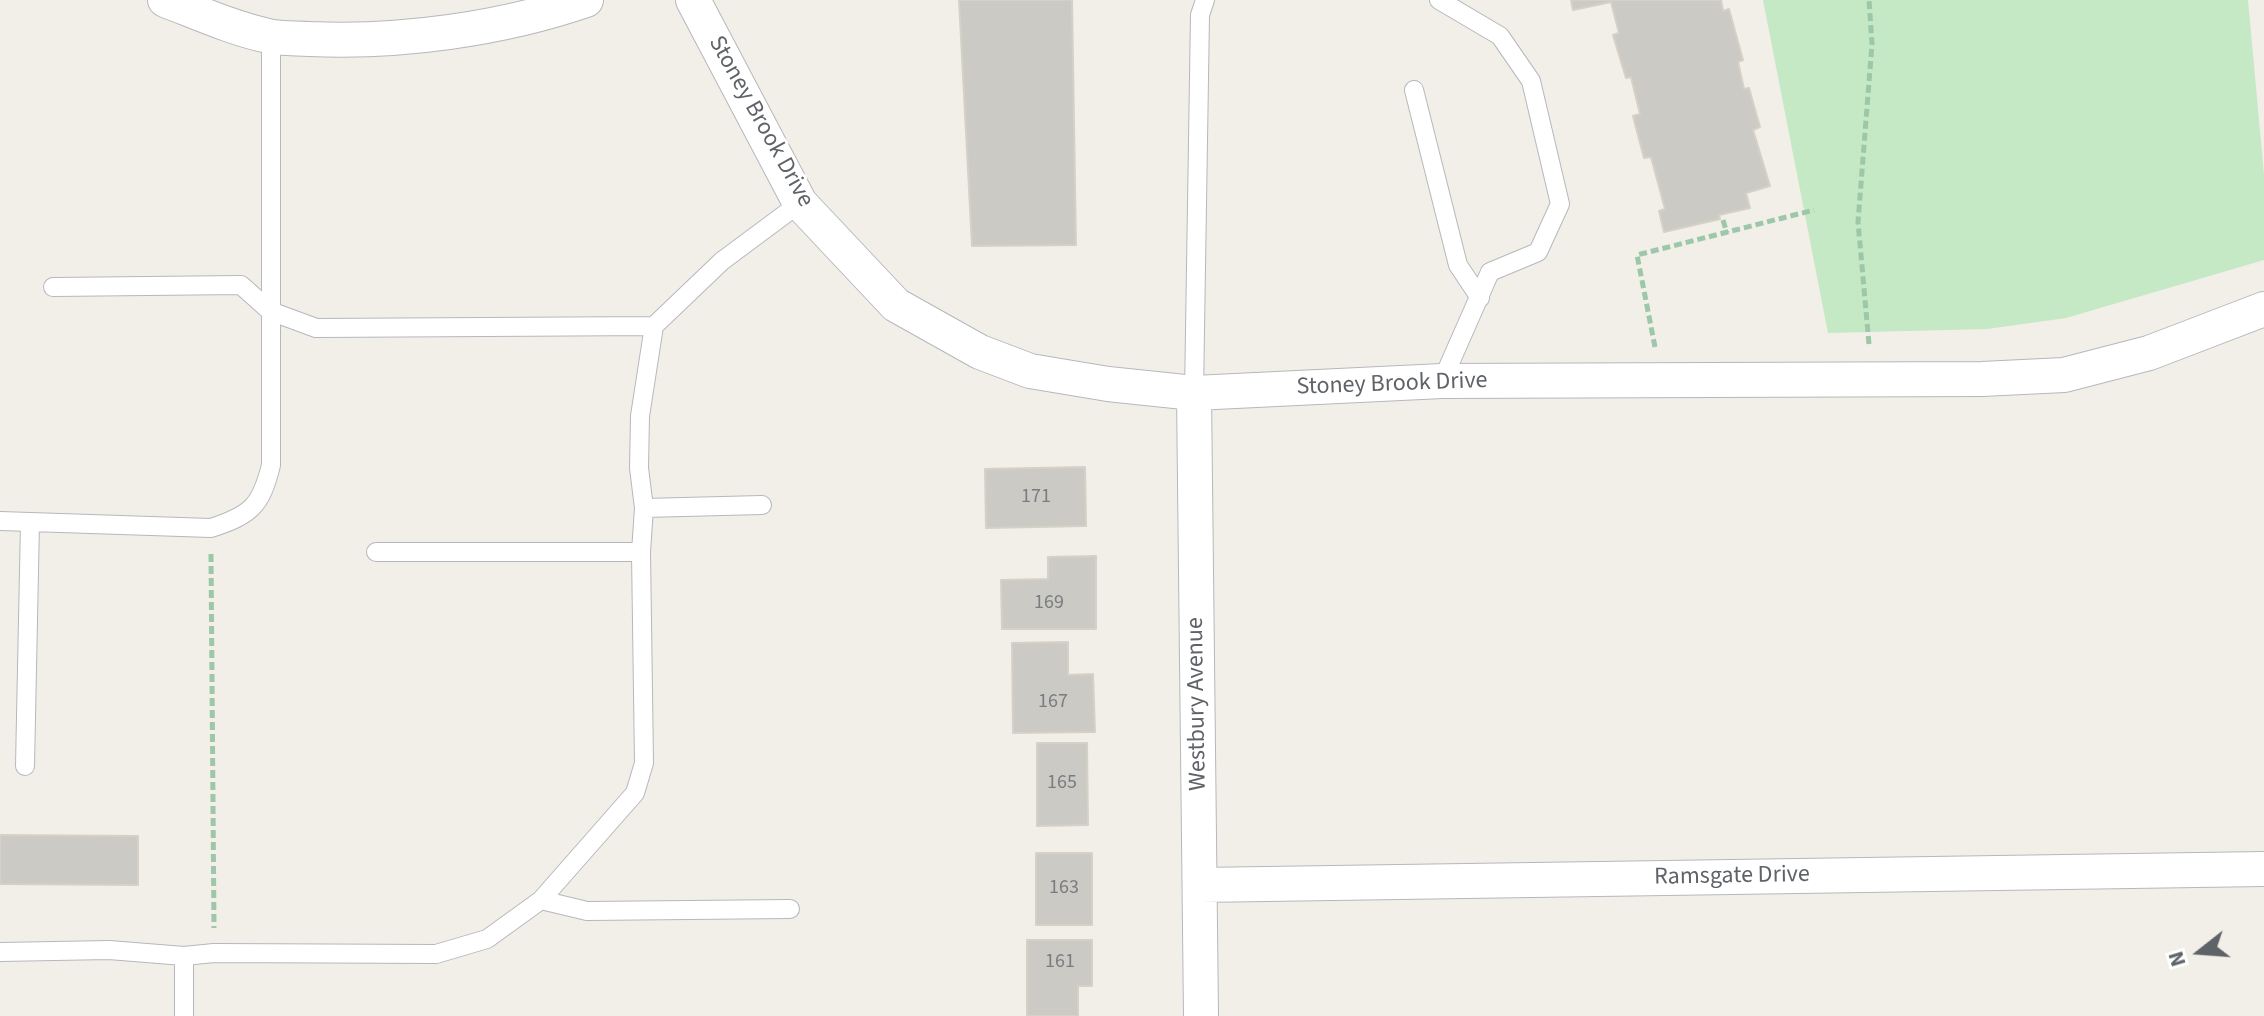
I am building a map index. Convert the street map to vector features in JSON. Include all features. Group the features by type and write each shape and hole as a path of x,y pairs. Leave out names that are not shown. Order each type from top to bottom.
{"street":[{"path":"165,0 225,24 271,37 340,40 419,35 543,15 586,0"},
{"name":"Stoney Brook Drive","path":"693,0 800,203 896,305 980,352 1030,371 1108,384 1194,393 1442,381 1871,381 2064,375 2149,353 2264,309"},
{"name":"Westbury Avenue","path":"1194,393 1201,1016"},
{"name":"Ramsgate Drive","path":"1200,885 2264,869"}],"lane":[{"path":"1194,393 1200,15 1205,0"},
{"path":"1439,0 1500,36 1531,81 1560,204 1538,252 1490,272 1442,381"},
{"path":"0,521 211,528 240,518 264,494 271,465 271,37"},
{"path":"1414,90 1458,265 1480,298"},
{"path":"0,952 109,950 184,956 214,953 436,954 487,939 541,900 635,793 644,763 641,552 644,508 639,468 640,416 654,326 722,261 800,203"},
{"path":"53,287 241,285 270,311 316,328 654,326"},
{"path":"644,508 762,505"},
{"path":"25,766 30,522"},
{"path":"376,552 641,552"},
{"path":"541,900 587,911 790,909"},
{"path":"184,956 184,1016"}],"path":[{"path":"1869,0 1872,44 1858,222 1871,381"},
{"path":"1662,382 1637,255 1814,210"},
{"path":"1723,220 1727,233"},
{"path":"211,528 214,953"}],"green space":[{"path":"1763,0 2248,0 2264,175 2264,260 2066,318 1987,329 1828,333"}],"building":[{"path":"959,0 1072,0 1076,245 972,246"},
{"path":"1571,0 1721,0 1723,11 1729,9 1743,60 1738,62 1744,89 1749,88 1760,127 1753,130 1770,186 1746,193 1750,208 1719,215 1720,219 1664,232 1659,211 1665,209 1651,157 1644,158 1633,116 1640,114 1631,77 1626,78 1613,35 1619,33 1611,2 1573,10"},
{"path":"1085,467 1086,526 986,528 985,469"},
{"path":"1096,556 1096,629 1002,629 1001,580 1048,579 1048,557"},
{"path":"1068,642 1068,675 1093,674 1095,732 1013,733 1012,643"},
{"path":"1037,743 1087,743 1088,825 1037,826"},
{"path":"0,835 138,836 138,885 0,884"},
{"path":"1036,853 1092,853 1092,925 1036,925"},
{"path":"1027,940 1092,940 1092,986 1078,986 1078,1016 1027,1016"}]}
